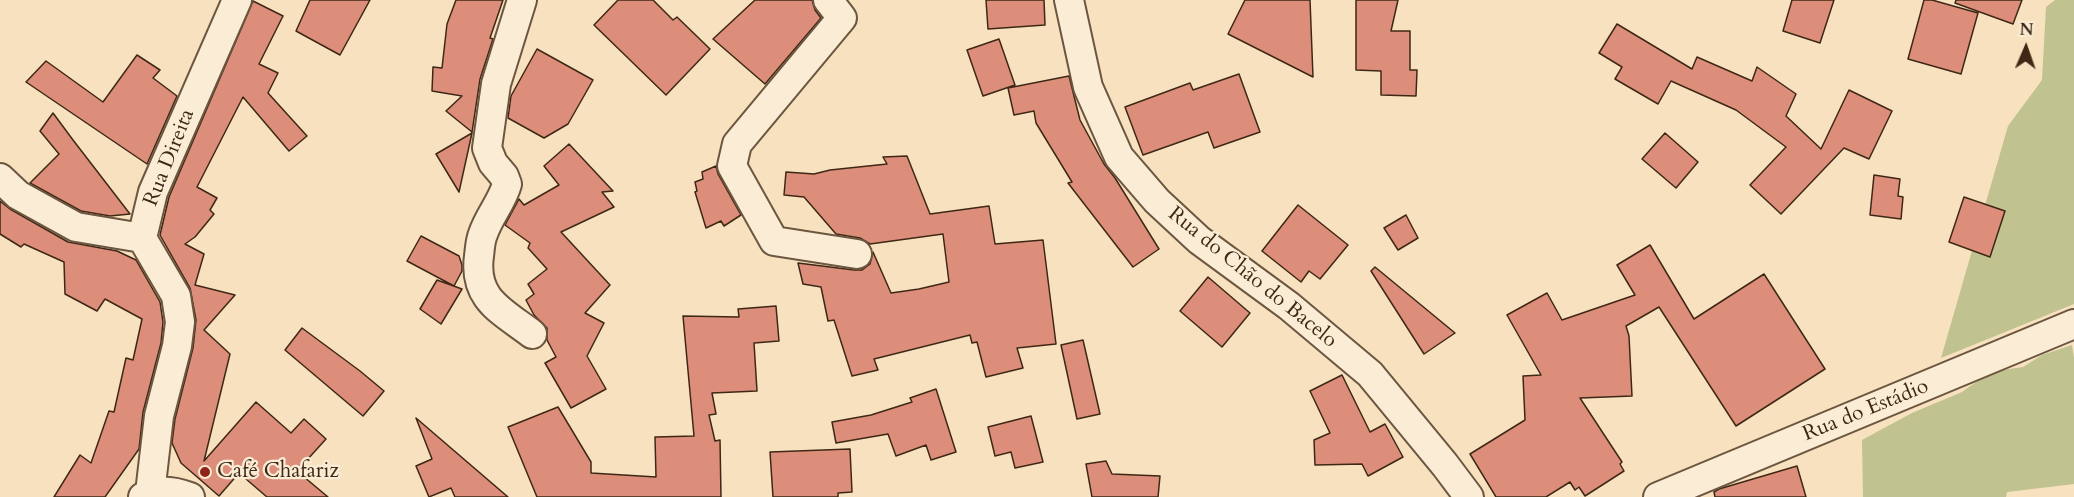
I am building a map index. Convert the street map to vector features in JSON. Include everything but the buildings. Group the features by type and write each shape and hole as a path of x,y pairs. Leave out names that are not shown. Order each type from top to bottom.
{"street":[{"name":"Rua Direita","path":"142,238 153,192 237,0"},
{"path":"522,0 496,84 487,148 493,163 504,176 507,184 505,193 497,204 482,236 477,272 484,295 532,334"},
{"path":"828,0 842,18 736,144 732,166 774,241 857,254"},
{"name":"Rua do Chão do Bacelo","path":"1069,0 1089,87 1119,157 1157,201 1199,240 1289,306 1370,374 1469,497"},
{"path":"0,178 18,195 76,227 142,238 177,296 180,322 177,346 159,416 147,495 171,492 190,497"},
{"name":"Rua do Estádio","path":"1658,497 2074,324"}],"green space":[{"path":"2055,0 2074,0 2074,304 1941,358 2008,126 2042,80 2046,7"},
{"path":"2072,345 2074,358 2074,484 2007,492 2006,497 1863,497 1862,440 1912,413 1962,392 1990,372 2023,367 2042,355"}],"place":[{"name":"Café Chafariz","path":"205,472"}]}
